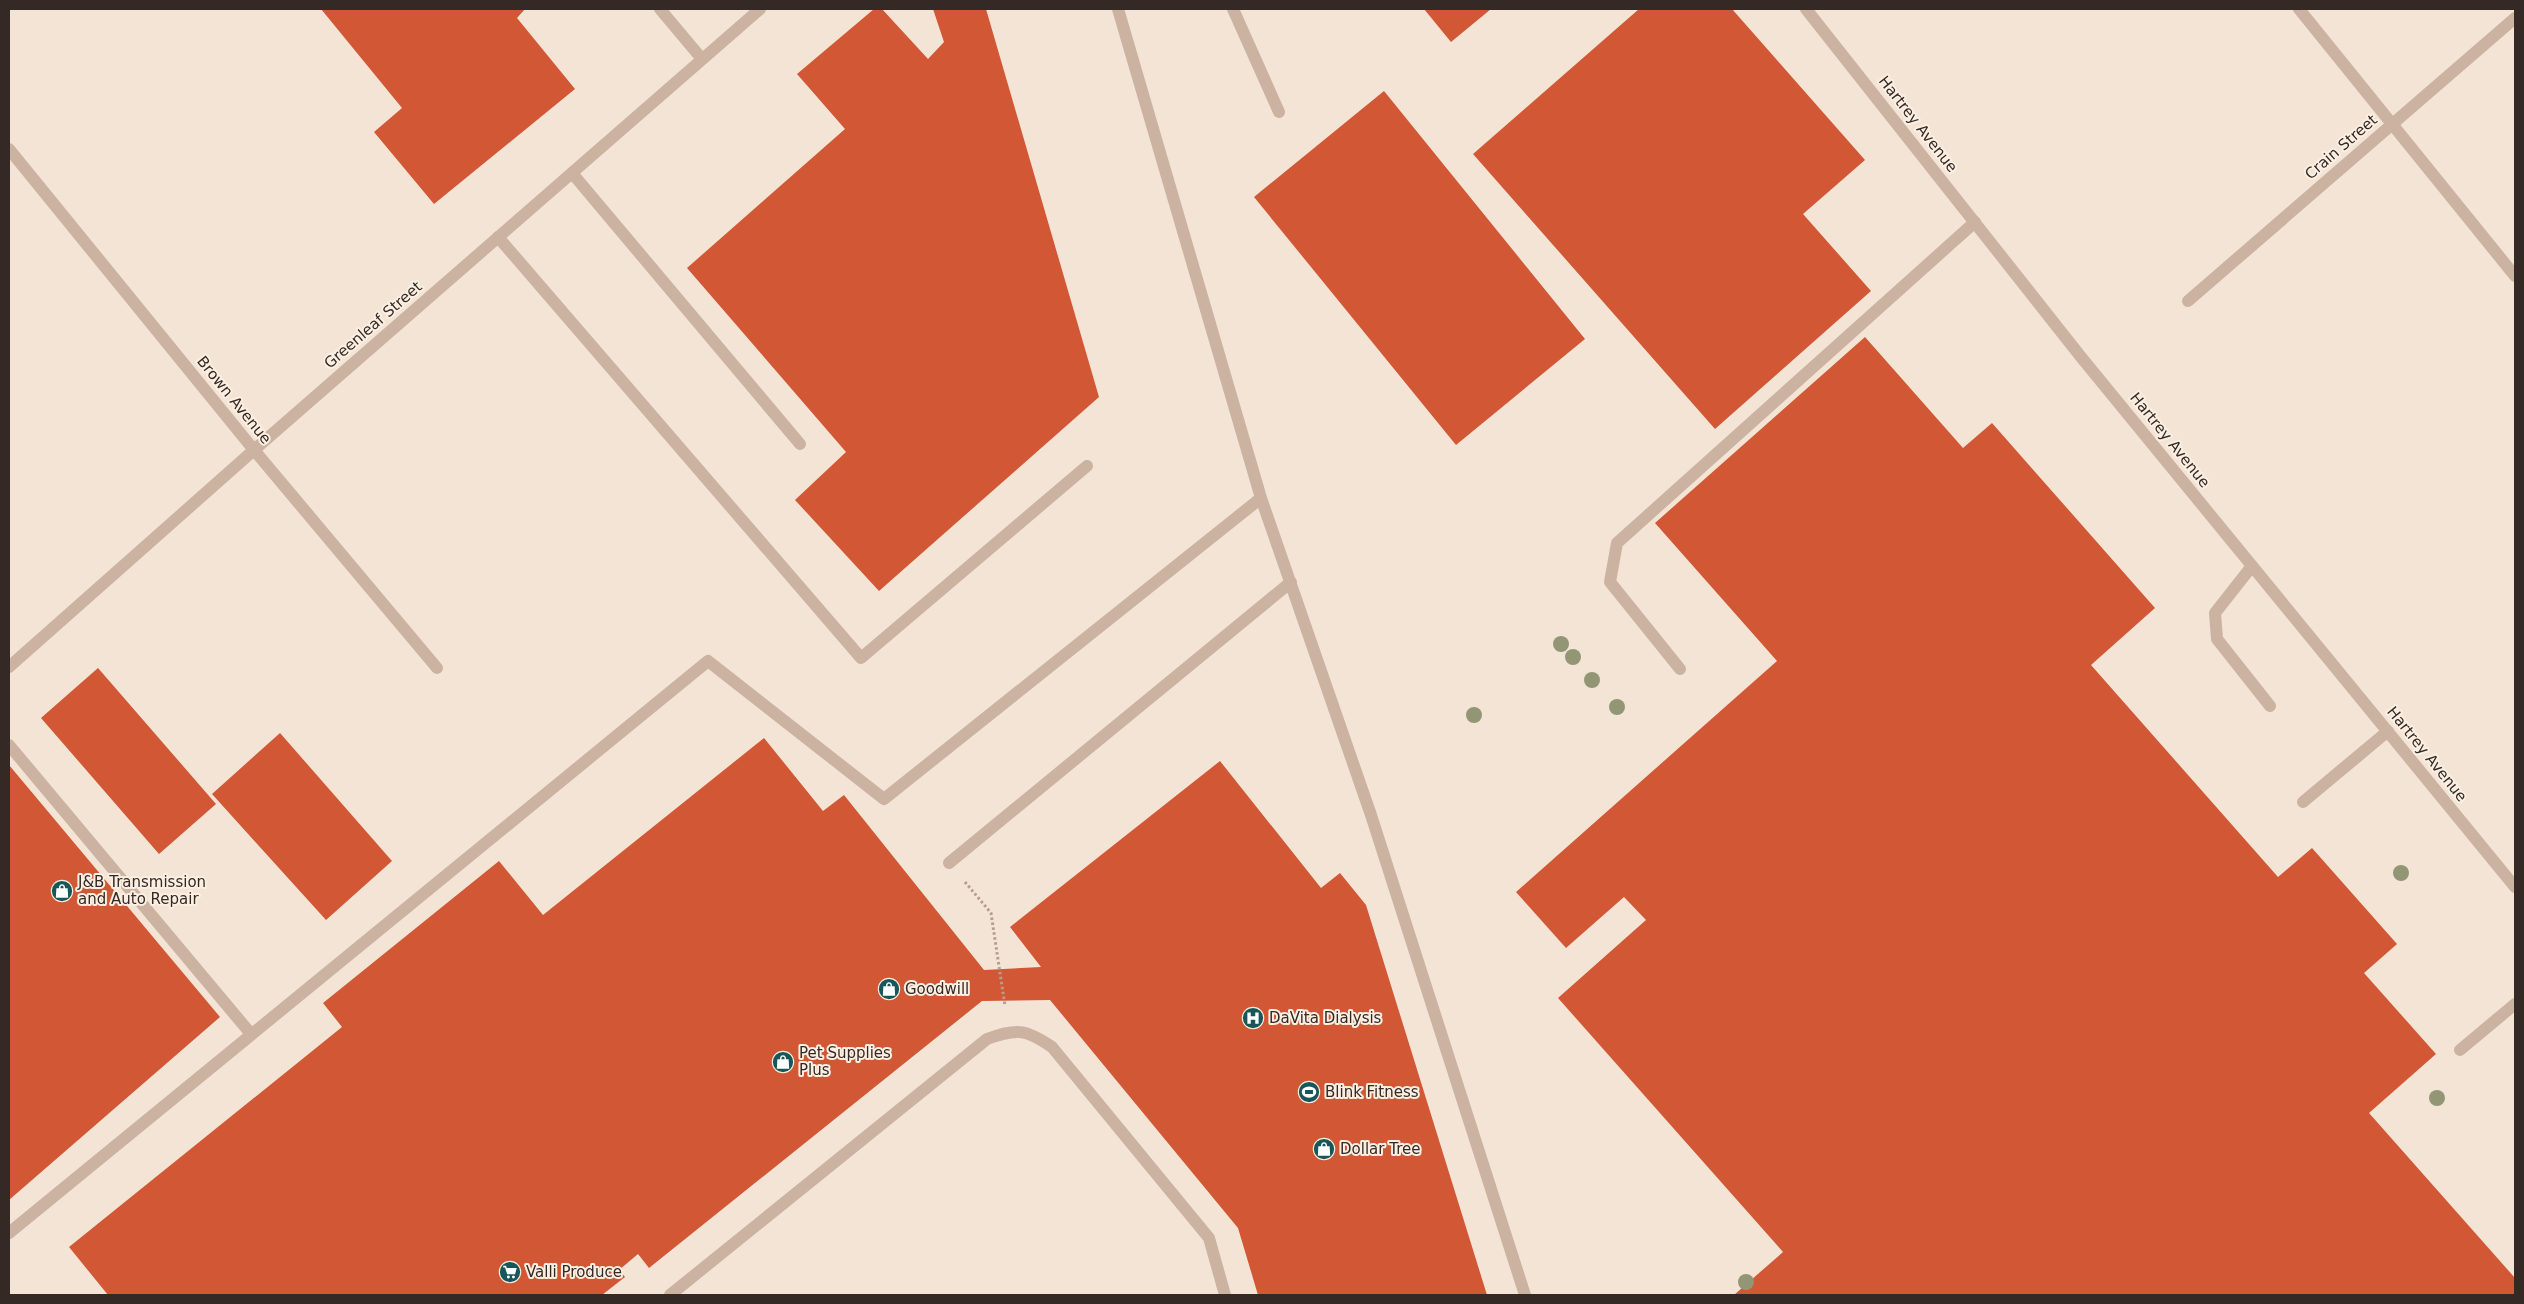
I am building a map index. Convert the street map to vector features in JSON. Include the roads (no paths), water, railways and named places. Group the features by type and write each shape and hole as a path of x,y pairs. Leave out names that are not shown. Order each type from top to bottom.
{"street":[{"path":"660,9 702,59"},
{"name":"Greenleaf Street","path":"9,667 254,450 760,9"},
{"path":"1118,9 1261,498 1372,815 1525,1295"},
{"path":"1233,9 1279,112"},
{"name":"Hartrey Avenue","path":"1806,9 2081,357 2515,887"},
{"path":"2299,9 2515,276"},
{"name":"Crain Street","path":"2188,301 2515,18"},
{"name":"Brown Avenue","path":"9,149 254,450 437,668"},
{"path":"572,173 800,444"},
{"path":"1680,669 1610,582 1617,543 1975,222"},
{"path":"498,237 861,658 1087,466"},
{"path":"9,1233 708,661 884,799 1261,498"},
{"path":"2252,566 2215,613 2217,639 2270,706"},
{"path":"949,863 1291,582"},
{"path":"2303,802 2388,731"},
{"path":"9,746 252,1034"},
{"path":"2460,1050 2515,1004"},
{"path":"670,1295 987,1039 1008,1031 1032,1033 1052,1047 1068,1066 1208,1238 1226,1295"}],"place":[{"name":"J&B Transmission and Auto Repair","path":"62,891"},
{"name":"Goodwill","path":"889,989"},
{"name":"DaVita Dialysis","path":"1253,1018"},
{"name":"Pet Supplies Plus","path":"783,1062"},
{"name":"Blink Fitness","path":"1309,1092"},
{"name":"Dollar Tree","path":"1324,1149"},
{"name":"Valli Produce","path":"510,1272"}]}
